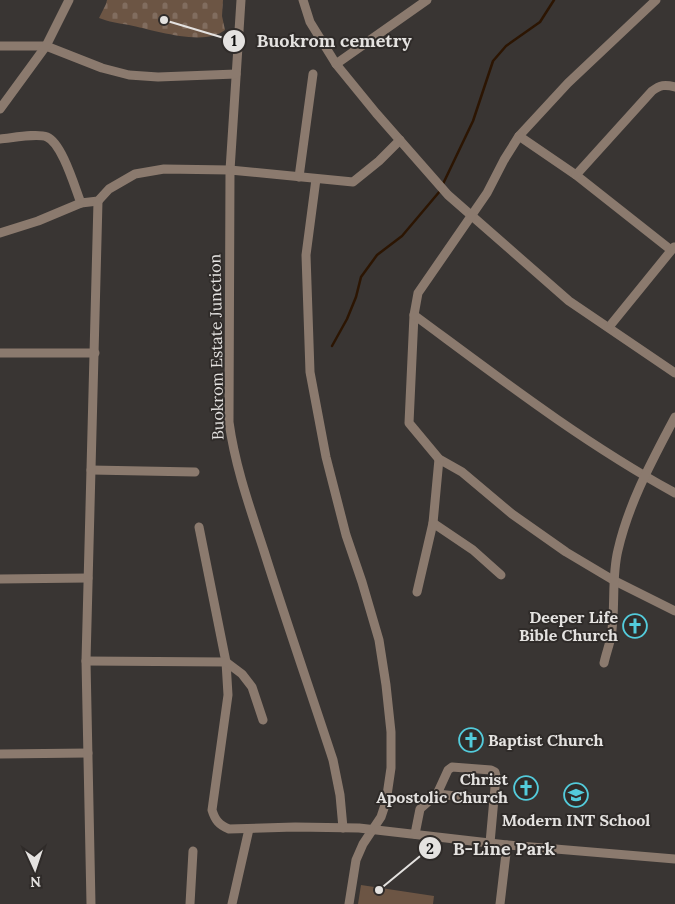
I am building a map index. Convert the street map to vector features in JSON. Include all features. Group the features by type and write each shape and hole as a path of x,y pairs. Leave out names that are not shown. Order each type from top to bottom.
{"street":[{"path":"0,109 46,46 69,0"},
{"name":"Buokrom Estate Junction","path":"241,0 230,170 229,422 232,444 267,560 333,760 340,794 343,828"},
{"path":"304,0 310,22 336,64 434,181 569,300 675,374"},
{"path":"336,64 427,0"},
{"path":"656,0 568,83 519,136 487,193 418,293 414,315 410,423 439,459 462,472 512,514 613,580 675,611"},
{"path":"0,46 46,46 102,68 129,74 158,77 236,74"},
{"path":"299,177 313,74"},
{"path":"576,175 652,91 658,86 667,84 675,87"},
{"path":"519,136 576,175 673,248 610,327"},
{"path":"0,139 46,137 53,142 60,151 81,203"},
{"path":"0,232 38,221 81,203 98,201 109,189 135,174 164,169 230,170 353,182 379,161 400,140"},
{"path":"316,179 306,255 310,372 326,457 346,535 379,640 391,732 391,768 386,802 381,818 363,844 356,860 349,904"},
{"path":"91,904 86,661 98,201"},
{"path":"414,315 523,396 586,439 644,476 675,493"},
{"path":"0,353 95,353"},
{"path":"604,663 611,636 613,580 618,550 626,522 644,476 675,416"},
{"path":"417,592 433,523 439,459"},
{"path":"91,470 195,472"},
{"path":"433,523 473,550 501,575"},
{"path":"199,527 226,662 228,695 212,810 215,820 222,826 229,829 295,827 374,830 507,845 675,859"},
{"path":"0,579 88,578"},
{"path":"86,661 226,662 242,674 252,687 263,720"},
{"path":"0,754 88,753"},
{"path":"415,834 420,809 437,794 448,770 452,767 492,770 496,776 490,843"},
{"path":"437,794 494,800"},
{"path":"232,904 249,829"},
{"path":"500,904 507,845"},
{"path":"190,904 193,851"}],"green space":[{"path":"107,0 223,0 222,16 225,30 216,35 205,37 178,36 99,18"},
{"path":"361,885 434,896 433,904 358,904"}],"waterway":[{"path":"442,186 473,121 493,61 506,46 540,22 554,0"},
{"path":"332,346 347,319 356,297 361,277 377,255 402,236 440,191"}],"place":[{"name":"Buokrom cemetry","path":"164,20"},
{"name":"Deeper Life Bible Church","path":"635,626"},
{"name":"Baptist Church","path":"471,740"},
{"name":"Christ Apostolic Church","path":"526,788"},
{"name":"Modern INT School","path":"576,795"},
{"name":"B-Line Park","path":"379,890"}]}
